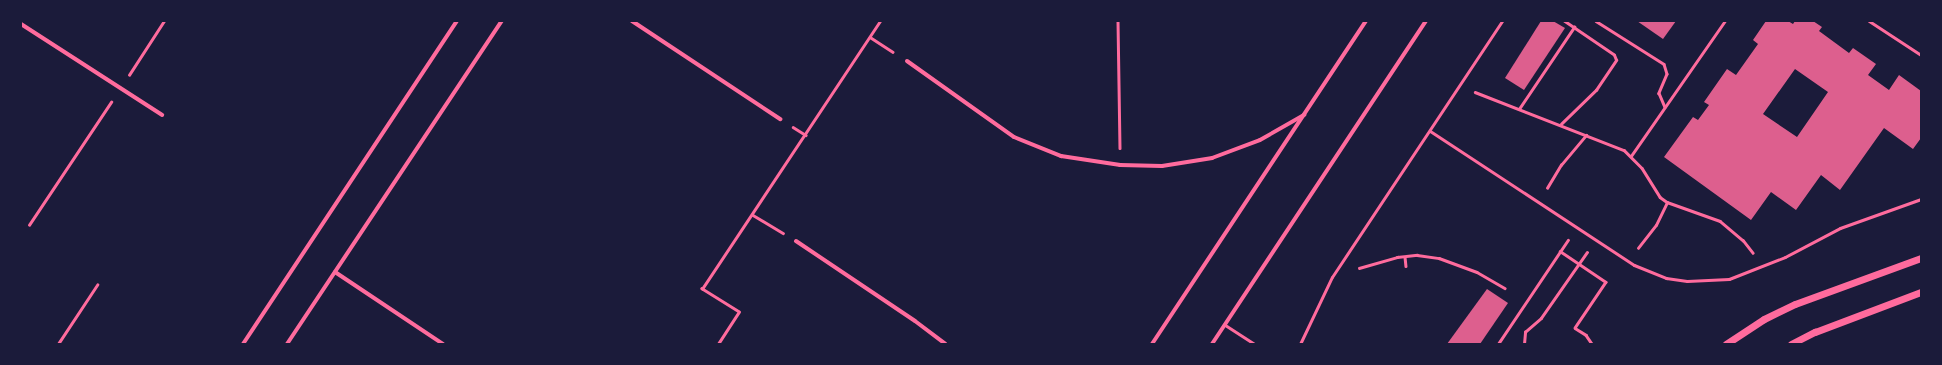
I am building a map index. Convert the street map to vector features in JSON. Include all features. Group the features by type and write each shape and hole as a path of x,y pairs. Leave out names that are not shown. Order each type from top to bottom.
{"street":[{"path":"242,344 457,21"},
{"path":"287,344 502,21"},
{"path":"632,21 780,119"},
{"path":"1152,344 1366,21"},
{"path":"1212,344 1426,21"},
{"path":"21,24 162,115"},
{"path":"907,61 1014,137 1062,156 1120,165 1162,166 1212,158 1260,140 1304,115"},
{"path":"796,241 915,320 945,344"},
{"path":"1726,344 1764,319 1795,304 1921,258"},
{"path":"334,272 444,344"},
{"path":"1791,344 1815,332 1921,292"}],"lane":[{"path":"1300,344 1332,277 1502,21"},
{"path":"1869,21 1921,56"},
{"path":"1430,131 1634,265 1666,278 1708,282 1729,279 1762,267 1840,228 1921,199"},
{"path":"1225,325 1254,344"}],"path":[{"path":"29,225 164,21"},
{"path":"718,344 739,312 702,289 753,215 880,21"},
{"path":"1118,21 1120,165"},
{"path":"1561,124 1596,90 1616,60 1614,55 1564,21"},
{"path":"1596,21 1664,64 1667,74 1659,93 1665,107"},
{"path":"1631,156 1726,21"},
{"path":"1519,108 1574,27"},
{"path":"870,37 907,61"},
{"path":"1459,86 1615,145 1631,156 1642,168 1654,190 1667,202 1720,222 1743,240 1762,267"},
{"path":"1546,189 1561,165 1586,135"},
{"path":"1639,247 1656,225 1667,202"},
{"path":"753,215 796,241"},
{"path":"1498,344 1576,228"},
{"path":"1524,344 1525,332 1541,318 1596,239"},
{"path":"1560,251 1606,282 1575,328 1586,335 1592,344"},
{"path":"1405,256 1406,266"},
{"path":"1332,277 1370,264 1405,256 1439,258 1460,264 1505,288"},
{"path":"58,344 96,285"}],"building":[{"path":"1541,21 1553,21 1565,28 1524,90 1505,78"},
{"path":"1637,21 1676,21 1663,39"},
{"path":"1766,21 1788,21 1793,24 1795,21 1813,21 1822,27 1819,31 1849,53 1853,48 1876,64 1868,75 1889,90 1899,75 1921,91 1921,138 1913,149 1884,128 1840,190 1821,175 1796,210 1771,192 1751,220 1664,157 1693,117 1698,120 1709,105 1704,102 1727,69 1736,75 1758,44 1753,40","holes":["1795,69 1828,92 1797,137 1763,114"]},
{"path":"1487,289 1508,303 1480,344 1447,344"}]}
